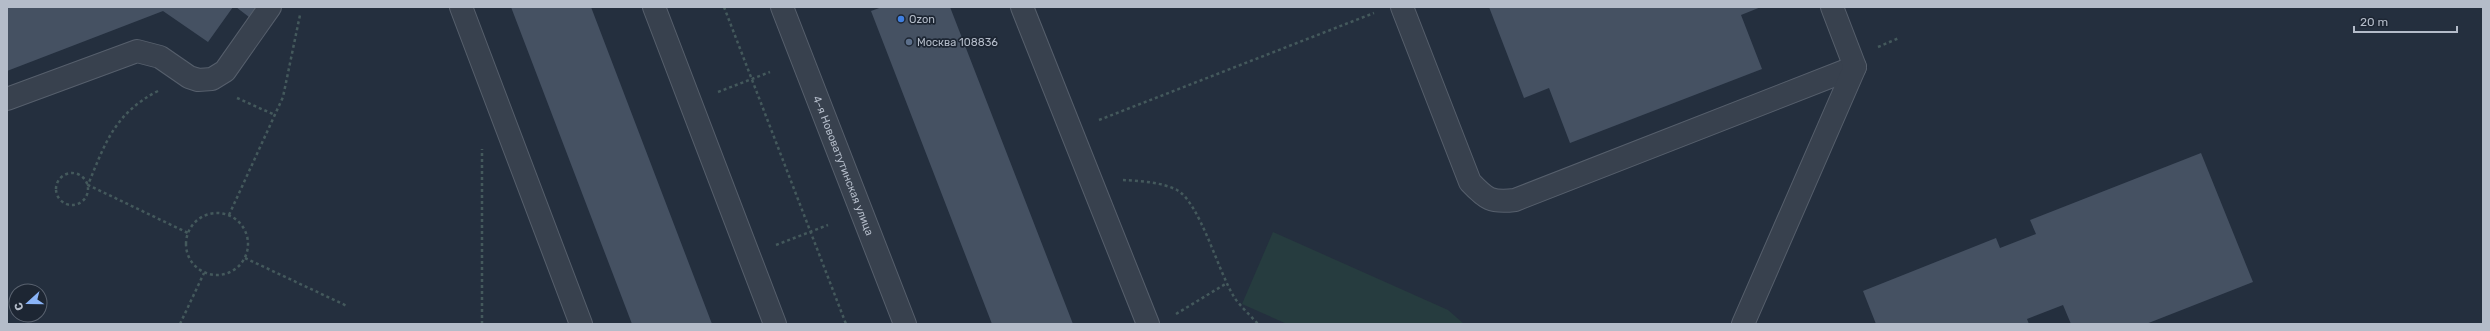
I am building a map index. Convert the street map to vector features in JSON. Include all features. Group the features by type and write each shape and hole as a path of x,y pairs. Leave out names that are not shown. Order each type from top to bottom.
{"street":[{"path":"7,99 137,51 160,57 189,77 198,80 212,79 225,71 270,7"},
{"path":"461,7 581,324"},
{"path":"654,7 775,324"},
{"name":"4-я Нововатутинская улица","path":"782,7 905,324"},
{"path":"1022,7 1148,324"},
{"path":"1743,324 1855,67 1832,7"},
{"path":"1392,8 1470,182 1483,197 1498,202 1515,200 1855,67"}],"path":[{"path":"724,7 846,324"},
{"path":"1070,131 1392,8"},
{"path":"229,215 283,97 300,13"},
{"path":"691,102 770,72"},
{"path":"188,232 88,185 79,175 72,173 59,180 57,194 66,204 80,204 88,192 88,185 108,137 131,108 161,90 198,80"},
{"path":"482,141 482,324"},
{"path":"1089,176 1165,185 1178,191 1195,210 1234,298 1258,324"},
{"path":"217,212 229,215 238,221 244,229 248,249 245,258 234,270 219,276 204,272 190,260 185,242 188,232 195,222 205,215 217,212"},
{"path":"749,255 828,225"},
{"path":"245,258 347,306"},
{"path":"180,324 204,272"},
{"path":"1174,315 1227,282"}],"green space":[{"path":"1273,232 1448,310 1464,324 1287,324 1242,304"}],"building":[{"path":"7,7 233,7 208,42 163,11 7,71"},
{"path":"236,7 256,7 249,17"},
{"path":"511,7 591,7 712,324 632,324"},
{"path":"882,7 950,7 1073,324 992,324 871,11"},
{"path":"1489,7 1761,7 1741,15 1762,69 1570,143 1549,88 1524,98"},
{"path":"2201,153 2253,282 2146,324 2071,324 2063,305 2027,319 2029,324 1876,324 1863,291 1996,238 2000,248 2036,234 2030,220"}],"place":[{"name":"Ozon","path":"901,19"},
{"name":"Москва 108836","path":"909,42"}]}
